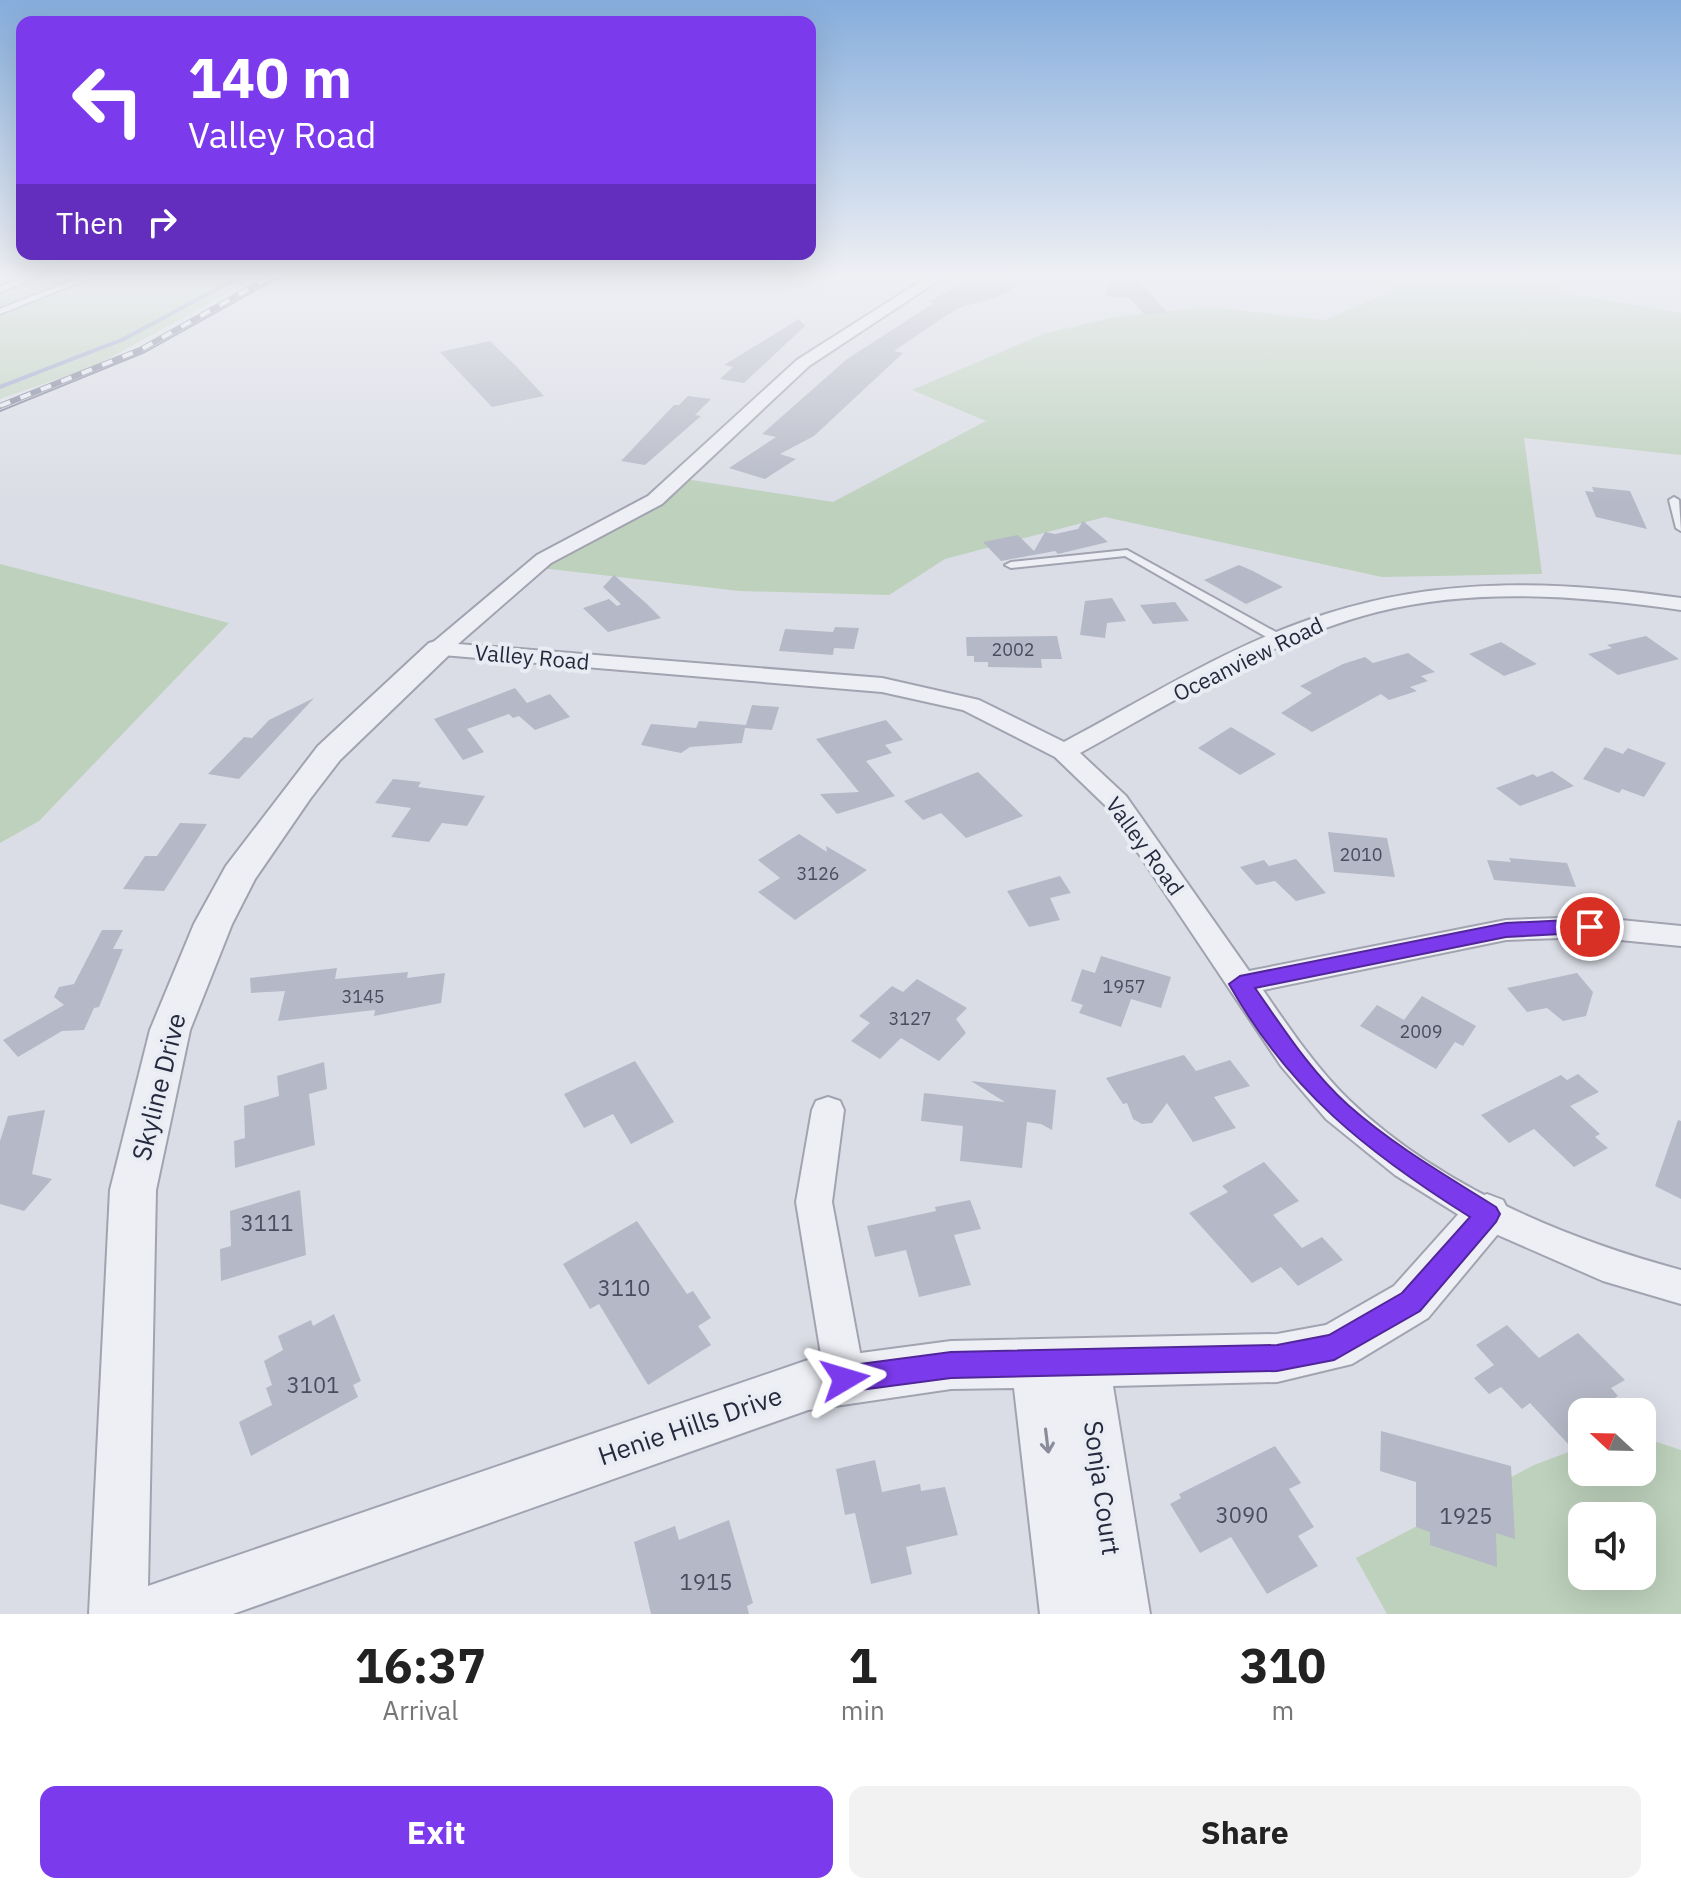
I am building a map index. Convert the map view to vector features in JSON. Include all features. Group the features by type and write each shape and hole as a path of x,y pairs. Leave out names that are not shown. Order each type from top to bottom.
{"street":[{"path":"439,649 544,559 655,500 803,363 821,351"},
{"name":"Oceanview Road","path":"1064,752 1279,639 1334,618 1439,595 1532,589 1624,595 1681,604"},
{"name":"Valley Road","path":"439,649 882,685 971,705 1064,752 1117,802 1292,1057 1338,1110 1407,1165 1487,1214 1616,1269 1681,1287"},
{"name":"Skyline Drive","path":"118,1614 133,1190 170,1030 213,924 239,875 298,791 329,753 439,649"},
{"path":"1240,984 1506,930 1590,927 1676,939"},
{"path":"828,1110 814,1202 845,1379"},
{"name":"Henie Hills Drive","path":"151,1614 808,1385 951,1365 1277,1358 1334,1347 1411,1302 1487,1214"},
{"name":"Sonja Court","path":"1060,1363 1069,1614"},
{"name":"Sonja Court","path":"1060,1363 1121,1614"}],"lane":[{"path":"1674,500 1681,528"},
{"path":"1011,565 1127,553 1279,639"}],"green space":[{"path":"0,351 122,351 95,366 0,399"},
{"path":"1002,351 1681,351 1681,455 1524,438 1542,574 1382,577 1105,517 945,559 889,595 739,591 524,566 577,539 679,478 833,502 986,421 912,390"},
{"path":"0,564 229,623 39,821 0,843"},
{"path":"1656,1442 1681,1450 1681,1614 1387,1614 1356,1558 1534,1465 1568,1452 1568,1486 1656,1486"}],"building":[{"path":"501,351 544,396 492,407 440,352"},
{"path":"746,351 778,351 744,383 720,379 733,367 724,365"},
{"path":"859,351 903,353 814,436 780,454 796,459 765,479 729,468 776,437 762,434"},
{"path":"688,396 711,399 695,415 701,416 645,465 621,461 674,405 679,405"},
{"path":"1592,487 1630,491 1647,529 1596,517 1585,491 1594,492"},
{"path":"1083,521 1108,542 1058,554 1055,551 1001,561 983,542 1018,535 1034,551 1045,532 1055,534 1078,529"},
{"path":"1239,565 1283,587 1246,604 1204,580"},
{"path":"614,575 661,618 608,632 583,608 609,599 617,606 621,604 603,587"},
{"path":"1112,598 1126,621 1107,623 1105,638 1080,635 1085,601"},
{"path":"1175,602 1189,621 1153,624 1140,605"},
{"path":"835,627 859,628 854,649 834,648 833,655 779,651 785,629 833,632"},
{"path":"1057,636 1062,659 1041,659 1042,668 988,667 988,662 974,662 974,656 967,656 966,637"},
{"path":"1646,636 1679,659 1618,675 1588,654 1612,648 1607,645"},
{"path":"1501,642 1537,664 1504,676 1469,654"},
{"path":"1408,653 1435,672 1421,676 1428,681 1410,687 1417,691 1389,700 1381,694 1312,732 1281,713 1312,693 1300,686 1343,664 1365,657 1373,663"},
{"path":"515,688 527,703 550,694 570,717 535,730 519,716 513,718 509,714 467,729 484,752 463,760 434,719"},
{"path":"314,698 239,779 208,774 244,737 252,738 269,720"},
{"path":"752,705 779,707 772,730 745,728 742,743 690,747 681,753 641,745 651,724 696,728 699,721 746,725"},
{"path":"886,720 903,740 885,745 892,753 866,761 895,796 837,814 820,794 859,792 816,739"},
{"path":"1231,727 1276,754 1240,775 1198,748"},
{"path":"1605,747 1623,754 1628,748 1666,763 1644,797 1622,789 1619,793 1583,779"},
{"path":"1552,771 1574,786 1520,806 1496,788 1533,774 1537,777"},
{"path":"978,772 1023,816 966,838 941,813 923,820 904,801"},
{"path":"393,779 421,782 418,787 485,796 467,826 442,823 429,842 391,837 411,808 375,803"},
{"path":"180,823 207,824 164,891 123,889 145,856 157,856"},
{"path":"1328,832 1387,838 1395,877 1334,872"},
{"path":"799,834 827,852 826,846 867,870 795,920 758,892 780,878 758,860"},
{"path":"1509,858 1567,863 1576,887 1494,880 1487,860 1511,862"},
{"path":"1296,859 1326,893 1296,901 1275,881 1256,885 1240,867 1264,860 1269,866"},
{"path":"1060,876 1071,893 1050,898 1060,920 1029,927 1007,891"},
{"path":"102,930 123,930 113,949 123,949 99,1007 94,1008 84,1030 62,1031 18,1057 3,1040 64,1005 54,997 59,987 74,984"},
{"path":"1101,956 1171,977 1161,1008 1131,999 1121,1027 1079,1013 1083,1005 1071,1001 1082,969 1095,973"},
{"path":"337,968 335,979 408,972 407,978 445,973 441,1003 374,1016 375,1010 278,1021 285,991 251,993 250,978"},
{"path":"1577,973 1593,992 1586,1016 1563,1021 1547,1008 1527,1012 1507,988"},
{"path":"917,979 967,1008 956,1019 966,1033 939,1061 901,1038 880,1059 851,1041 870,1023 859,1016 892,986 903,992"},
{"path":"1422,996 1476,1026 1463,1046 1455,1042 1436,1069 1360,1026 1377,1005 1404,1020"},
{"path":"1184,1055 1196,1071 1230,1060 1250,1086 1214,1097 1236,1128 1193,1142 1167,1103 1152,1123 1142,1124 1133,1119 1127,1103 1123,1104 1106,1078"},
{"path":"635,1061 674,1122 631,1144 613,1114 584,1128 564,1094"},
{"path":"324,1062 327,1089 309,1094 315,1145 235,1168 234,1141 245,1138 244,1106 279,1096 277,1076"},
{"path":"1578,1074 1599,1092 1570,1106 1600,1134 1595,1137 1608,1148 1574,1167 1534,1129 1509,1143 1481,1115 1561,1075 1567,1080"},
{"path":"971,1081 1056,1090 1052,1130 1027,1122 1022,1168 960,1161 963,1126 921,1121 924,1093 1005,1102"},
{"path":"45,1110 32,1174 52,1179 24,1211 0,1204 0,1141 8,1116"},
{"path":"1678,1120 1681,1121 1681,1199 1655,1186"},
{"path":"1264,1162 1299,1201 1273,1215 1302,1248 1322,1237 1343,1260 1298,1286 1281,1267 1252,1283 1189,1213 1228,1192 1222,1186"},
{"path":"300,1190 306,1255 221,1281 220,1249 231,1246 230,1211"},
{"path":"970,1200 981,1229 954,1235 971,1285 919,1297 906,1250 875,1257 867,1226"},
{"path":"637,1221 687,1294 693,1291 711,1318 698,1326 711,1345 648,1385 599,1304 590,1309 563,1264"},
{"path":"334,1314 361,1381 353,1385 358,1397 251,1456 239,1422 272,1405 266,1388 272,1385 264,1361 283,1350 278,1336 311,1320 313,1326"},
{"path":"1507,1325 1539,1358 1578,1333 1625,1380 1611,1388 1618,1396 1615,1398 1568,1398 1568,1444 1530,1403 1522,1409 1501,1387 1489,1394 1474,1378 1494,1365 1476,1345"},
{"path":"1381,1431 1511,1466 1515,1539 1496,1533 1497,1567 1430,1545 1430,1532 1416,1527 1416,1482 1380,1471"},
{"path":"1275,1446 1301,1483 1289,1489 1314,1527 1298,1536 1318,1566 1267,1594 1231,1537 1200,1553 1170,1504 1181,1498 1179,1494"},
{"path":"875,1460 882,1492 920,1484 921,1491 945,1487 958,1535 906,1547 912,1574 871,1584 855,1513 845,1515 836,1469"},
{"path":"729,1520 753,1603 747,1606 749,1614 651,1614 634,1542 675,1526 679,1540"}],"waterway":[{"path":"0,387 92,351"}],"tram line":[{"path":"0,411 146,351"}],"railway":[{"path":"0,406 137,351"}],"route":[{"path":"845,1379 951,1365 1277,1358 1334,1347 1411,1302 1487,1214 1407,1165 1338,1110 1292,1057 1240,984 1506,930 1590,927"}]}
